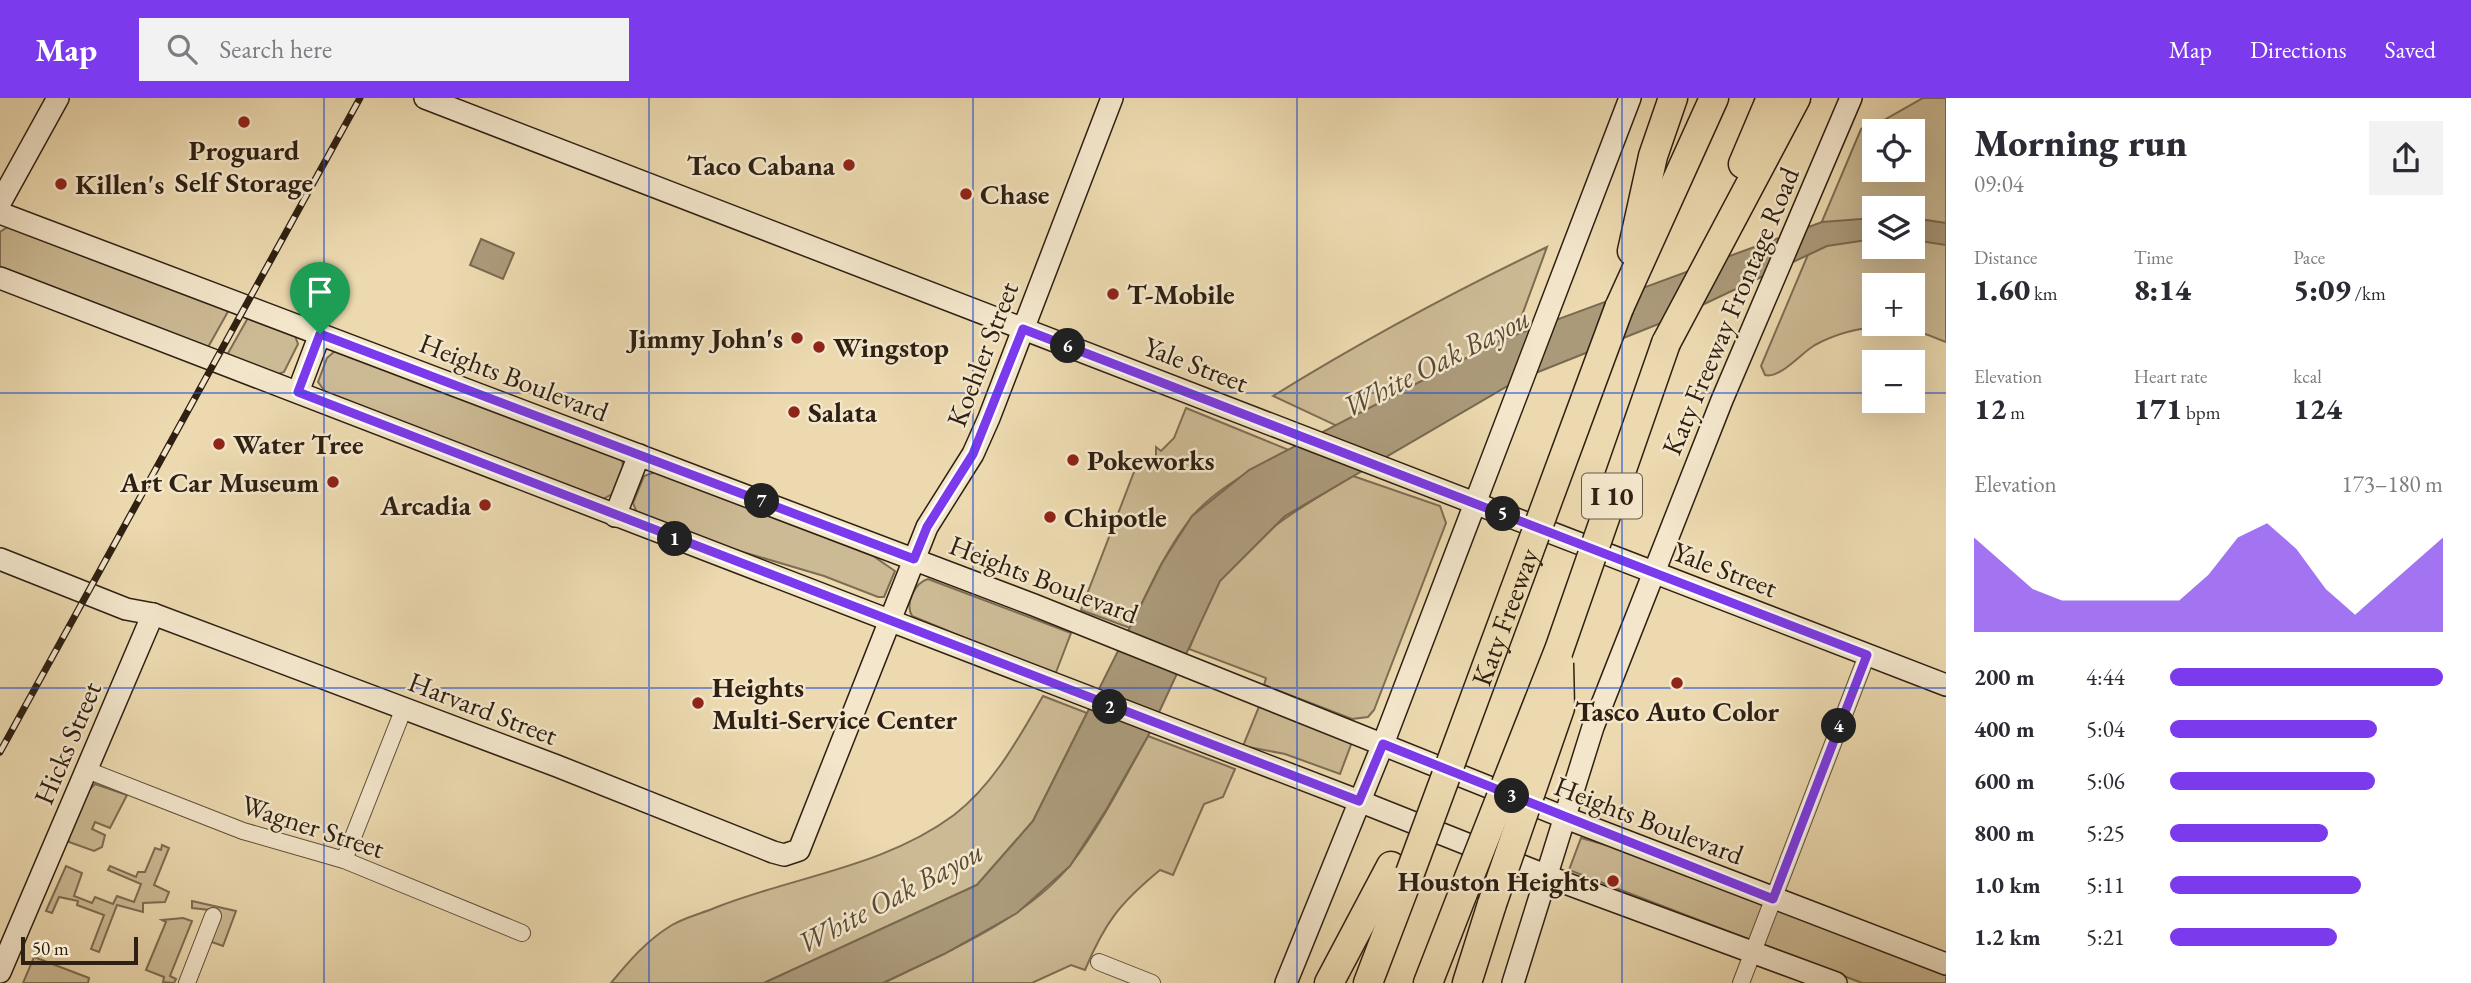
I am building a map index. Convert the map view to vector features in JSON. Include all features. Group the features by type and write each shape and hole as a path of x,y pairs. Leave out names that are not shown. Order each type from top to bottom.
{"highway":[{"path":"1619,308 1653,156 1673,98"},
{"name":"Katy Freeway","path":"1400,870 1460,741 1619,308 1714,98"},
{"path":"1666,343 1796,98"},
{"name":"I 10","path":"1428,983 1559,650 1666,343 1769,102"},
{"path":"1467,983 1560,708 1559,650"},
{"path":"1329,983 1400,870"},
{"path":"1368,983 1400,870"}],"main road":[{"path":"0,203 58,98"},
{"name":"Yale Street","path":"425,98 1946,685"},
{"name":"Koehler Street","path":"792,852 799,850 805,841 888,622 932,519 973,454 1112,98"},
{"path":"1286,983 1383,744 1630,98"},
{"name":"Katy Freeway Frontage Road","path":"1513,983 1593,727 1722,400 1851,98"},
{"name":"Heights Boulevard","path":"0,213 1076,621 1566,818 1946,964"},
{"path":"0,278 888,622 1359,801 1546,876 1836,983"},
{"path":"298,392 320,334"},
{"path":"615,516 639,455"},
{"name":"Harvard Street","path":"0,549 130,599 153,614"},
{"name":"Harvard Street","path":"0,559 126,609 153,614 404,708 774,852 784,855 792,852"},
{"name":"Hicks Street","path":"0,972 153,614"}],"street":[{"path":"1741,983 1867,655"},
{"path":"344,860 404,708"},
{"name":"Wagner Street","path":"87,770 243,831 344,860 522,933"},
{"path":"187,983 213,916"},
{"path":"1099,962 1152,983"}],"shaded area":[{"path":"1923,98 1946,98 1946,342 1925,334 1925,273 1862,273 1862,329 1831,337 1815,345 1784,369 1765,375 1761,366 1861,129 1862,182 1925,182 1925,119 1886,119"},
{"path":"1862,219 1862,241 1827,246 1681,315 1518,380 1285,516 1220,581 1148,736 1070,866 1017,913 944,954 883,983 764,983 977,885 1033,821 1162,563 1192,516 1249,470 1499,341 1822,222"},
{"path":"1925,220 1946,223 1946,245 1925,242"},
{"path":"9,226 230,308 207,349 0,267 0,232"},
{"path":"481,239 514,253 503,279 470,265"},
{"path":"1547,247 1514,337 1499,341 1337,426 1273,396 1408,318"},
{"path":"249,316 295,336 298,344 284,372 278,374 227,355"},
{"path":"335,351 622,460 623,466 612,494 603,499 327,394 318,382 327,358"},
{"path":"1186,408 1289,450 1223,489 1191,518 1165,558 1130,628 1081,610 1139,459 1156,459 1156,447 1161,451 1174,438"},
{"path":"655,472 873,556 895,571 884,597 723,546 637,513 633,503 644,476"},
{"path":"1353,476 1440,506 1446,523 1374,710 1368,717 1352,719 1264,685 1266,678 1189,649 1212,595 1234,563 1281,521"},
{"path":"928,579 1071,633 1055,675 912,616 912,594"},
{"path":"1043,696 1087,713 1033,821 977,885 764,983 611,983 646,944 677,922 747,896 869,859 927,833 968,803 993,775"},
{"path":"1260,704 1352,742 1340,774 1285,754 1243,746"},
{"path":"1148,736 1235,769 1223,797 1204,804 1173,875 1160,870 1124,903 1107,926 1085,970 1071,965 1032,983 883,983 984,933 1009,918 1053,883 1071,864 1092,834"},
{"path":"95,784 127,795 110,828 95,822 92,829 105,835 102,847 94,851 69,842 68,838 89,790"},
{"path":"1581,838 1671,863 1946,969 1946,983 1862,983 1569,870"},
{"path":"162,845 169,848 154,885 169,892 165,902 143,903 143,912 117,905 99,952 91,949 104,915 77,905 78,901 59,897 52,913 46,911 66,866 82,873 74,896 92,903 95,897 113,904 117,896 134,902 141,884 108,870 110,866 136,877 138,872 145,872 155,848 161,850"},
{"path":"192,901 236,911 223,946 209,941 210,910 192,908"},
{"path":"183,918 192,921 170,976 176,979 174,983 163,982 164,977 146,970 166,922 162,920"},
{"path":"34,957 89,978 88,983 23,983"}],"railway":[{"path":"0,752 360,98"}],"place":[{"name":"Proguard Self Storage","path":"244,122"},
{"name":"Taco Cabana","path":"849,165"},
{"name":"Killen's","path":"61,184"},
{"name":"Chase","path":"966,194"},
{"name":"T-Mobile","path":"1113,294"},
{"name":"Jimmy John's","path":"797,338"},
{"name":"Wingstop","path":"819,347"},
{"name":"Salata","path":"794,412"},
{"name":"Water Tree","path":"219,444"},
{"name":"Pokeworks","path":"1073,460"},
{"name":"Art Car Museum","path":"333,482"},
{"name":"Arcadia","path":"485,505"},
{"name":"Chipotle","path":"1050,517"},
{"name":"Tasco Auto Color","path":"1677,683"},
{"name":"Heights Multi-Service Center","path":"698,703"},
{"name":"Houston Heights","path":"1613,881"}],"route":[{"path":"1023,329 1867,655 1773,899 1383,744 1359,801 615,516 298,392 320,334 914,559 927,527 973,454 1023,329"}],"water label":[{"name":"White Oak Bayou","path":"1436,362"},
{"name":"White Oak Bayou","path":"890,897"}]}
